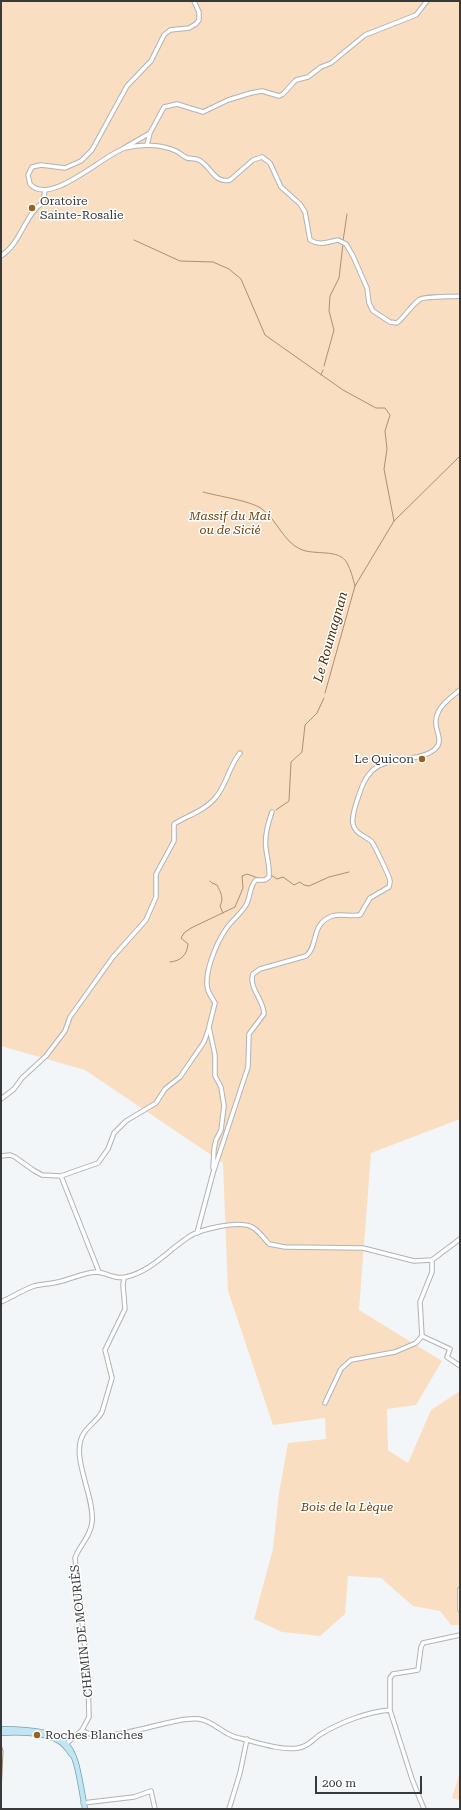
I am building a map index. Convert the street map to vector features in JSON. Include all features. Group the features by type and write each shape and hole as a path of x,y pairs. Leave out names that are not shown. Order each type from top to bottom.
{"main road":[{"path":"1,1729 45,1733 60,1738 73,1753 85,1809"},
{"path":"1,1733 21,1733 48,1737 66,1744"}],"street":[{"path":"150,133 101,161 77,178 45,190 36,189 28,180 32,167 41,164 65,168 81,161 98,142 130,82 151,61 166,32 175,29 189,28 196,24 199,20 199,12 194,1"},
{"path":"147,146 150,133 164,108 169,105 177,104 203,112 228,100 251,93 262,91 279,96 283,94 296,80 308,77 321,67 331,63 365,35 416,15 427,1"},
{"path":"123,149 147,146 168,149 186,158 198,160 221,181 230,180 253,160 262,157 270,162 281,188 300,204 305,212 310,240 315,244 338,240 346,244 365,281 373,311 390,322 397,323 419,299 426,297 442,298 460,296"},
{"path":"1,256 9,251 38,206 43,202 45,190"},
{"path":"197,1232 213,1173 248,1067 249,1034 264,1014 263,1006 253,982 253,974 260,969 306,956 310,951 317,929 323,922 337,915 360,915 370,898 389,887 389,878 373,844 358,833 353,824 353,815 360,791 369,774 379,765 389,761 421,756 436,749 439,743 438,731 435,722 437,715 442,706 460,690"},
{"path":"1,1099 14,1089 22,1078 46,1056 65,1031 70,1017 91,990 113,957 146,920 156,897 156,874 174,841 174,824 210,803 217,796 235,759 240,753"},
{"path":"1,1156 10,1155 15,1157 42,1175 61,1176 98,1163 108,1149 114,1133 126,1121 156,1103 165,1089 180,1076 204,1042 209,1027 215,1003 208,990 208,967 226,929 246,906 250,898 253,883 256,880 265,880 269,877 270,867 266,847 267,827 272,812"},
{"path":"209,1027 215,1055 215,1076 221,1087 224,1106 222,1130 216,1140 214,1149 213,1173"},
{"path":"61,1176 99,1272"},
{"path":"1,1302 35,1286 59,1282 75,1276 99,1272 112,1277 124,1278 136,1274 153,1264 186,1238 197,1232 222,1226 242,1224 251,1226 262,1235 269,1244 285,1247 363,1248 414,1260 432,1260 459,1240"},
{"path":"325,1403 341,1369 351,1360 395,1352 416,1343 422,1336 420,1302 432,1272 432,1260"},
{"name":"CHEMIN DE MOURIÈS","path":"66,1744 82,1730 89,1716 90,1706 85,1638 75,1558 90,1532 92,1522 86,1480 79,1462 80,1448 83,1433 102,1412 112,1378 105,1350 125,1309 123,1285 124,1278"},
{"path":"422,1336 450,1349 447,1357 460,1366"},
{"path":"460,1589 460,1610"},
{"path":"424,1809 412,1779 390,1710 390,1678 393,1674 418,1670 421,1647 423,1643 460,1635"},
{"path":"82,1730 93,1736 112,1735 174,1721 199,1719 211,1723 229,1735 276,1746 297,1749 307,1746 324,1732 350,1720 390,1710"},
{"path":"229,1809 240,1773 247,1739"},
{"path":"84,1803 134,1797 151,1791 155,1809"}],"green space":[{"name":"Massif du Mai ou de Sicié","path":"1,1 460,1 460,1119 371,1153 359,1310 442,1361 416,1405 387,1409 388,1450 408,1463 431,1410 460,1391 460,1625 451,1625 440,1611 413,1606 381,1578 348,1576 345,1614 320,1636 282,1632 254,1619 273,1549 279,1493 288,1443 326,1439 325,1418 273,1425 228,1291 223,1163 85,1070 1,1046"},
{"path":"460,1772 460,1800 452,1798"}],"waterway":[{"name":"Le Roumagnan","path":"343,241 347,214"},
{"name":"Le Roumagnan","path":"134,240 180,261 213,262 229,269 241,279 265,335 343,390 376,408 385,408 390,415 385,431 387,449 384,469 394,521"},
{"name":"Le Roumagnan","path":"324,366 334,330 329,311 330,296 339,278 343,244"},
{"name":"Le Roumagnan","path":"321,375 323,370"},
{"name":"Le Roumagnan","path":"325,693 355,586 394,521 460,456"},
{"name":"Le Roumagnan","path":"203,492 243,501 257,506 272,519 284,536 300,549 338,555 343,558 350,569 355,586"},
{"name":"Le Roumagnan","path":"276,810 289,801 291,762 302,752 305,725 317,713 324,698"},
{"path":"271,875 277,879 283,877 294,885 300,882 309,886 329,877 349,872"},
{"path":"170,962 180,959 185,954 188,944 181,938 184,933 191,928 235,907 243,888 242,876 247,874 258,878"},
{"path":"210,881 217,885 221,893 222,900 220,906 223,913"},
{"path":"1,1744 3,1751 1,1794"}],"place":[{"name":"Oratoire Sainte-Rosalie","path":"32,208"},
{"name":"Le Quicon","path":"422,759"},
{"name":"Roches Blanches","path":"37,1735"}],"park label":[{"name":"Bois de la Lèque","path":"347,1507"}]}
